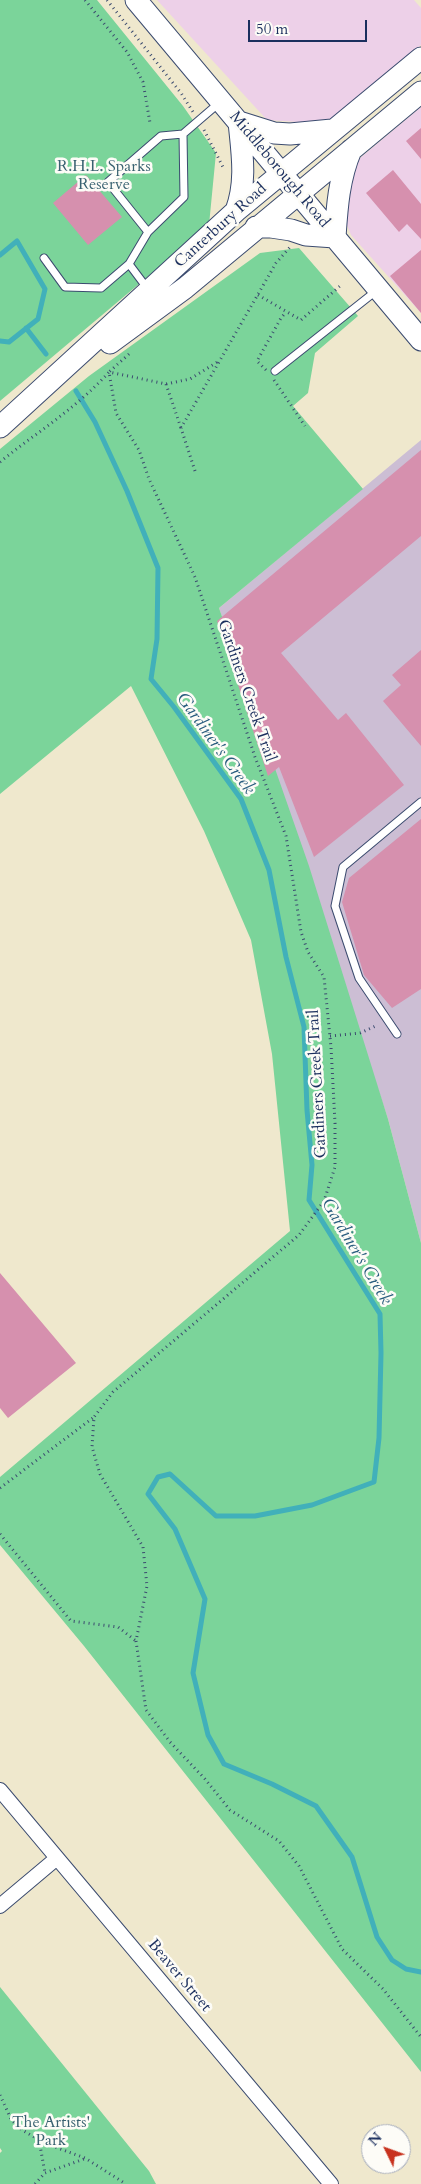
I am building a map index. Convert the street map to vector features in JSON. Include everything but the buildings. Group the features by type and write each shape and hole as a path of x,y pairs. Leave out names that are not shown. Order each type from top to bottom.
{"main road":[{"name":"Middleborough Road","path":"136,0 421,340"},
{"name":"Canterbury Road","path":"0,427 236,210 421,58"},
{"name":"Canterbury Road","path":"29,402 184,288 421,92"},
{"path":"236,210 241,197 244,179 239,122 274,133 290,134 332,130"},
{"path":"256,227 271,227 306,235 335,237 339,188 343,168 351,150"}],"street":[{"name":"Beaver Street","path":"0,1790 331,2184"},
{"path":"0,1906 57,1858"}],"lane":[{"path":"148,232 108,182 160,136 184,134 222,102"},
{"path":"44,258 65,287 101,288 129,264 148,232 184,197 184,134"},
{"path":"129,264 149,291"},
{"path":"275,371 378,289"},
{"path":"397,1034 359,978 335,906 343,867 421,802"}],"path":[{"path":"85,0 127,52 143,82 150,123"},
{"path":"107,0 182,93 230,179 244,179"},
{"path":"181,428 276,263 294,243 287,244"},
{"path":"258,295 301,320 340,286"},
{"path":"0,462 53,424 130,353"},
{"path":"109,372 166,384 190,379 220,361"},
{"name":"Gardiners Creek Trail","path":"0,1488 94,1417 113,1392 298,1235 324,1200 335,1167 335,1123 330,1036 324,977 308,952 301,932 286,836 255,757 195,577 149,479 139,450 116,413 109,372"},
{"path":"166,384 195,471"},
{"path":"330,1036 360,1033 369,1029"},
{"path":"94,1417 92,1446 100,1474 143,1547 148,1586 136,1641 146,1710 170,1742 230,1810 278,1841 299,1866 342,1949 383,1989 421,2037"},
{"path":"0,1534 71,1621 118,1627 136,1641"},
{"path":"0,2095 11,2119 19,2128 39,2140 85,2158 126,2184"},
{"path":"39,2140 44,2173"},
{"path":"35,2184 44,2173 85,2158"}],"shaded area":[{"path":"157,0 414,0 421,8 421,45 328,124 267,120"},
{"path":"421,107 421,313 351,235 341,211 353,164"},
{"path":"421,440 421,1243 388,1119 219,608"}],"green space":[{"name":"R.H.L. Sparks Reserve","path":"0,0 97,0 183,106 216,153 209,225 0,401"},
{"path":"299,248 358,316 315,353 308,393 293,406 363,489 219,608 309,866 388,1119 421,1243 421,2072 84,1646 0,1545 0,1477 290,1231 272,1054 251,940 204,831 131,686 0,794 0,449 89,376 260,253"},
{"name":"The Artists' Park","path":"0,1987 149,2171 156,2184 0,2184 0,2153 2,2151 0,2148"}],"waterway":[{"name":"Gardiner's Creek","path":"0,255 17,241 45,289 38,319 9,342 0,341"},
{"name":"Gardiner's Creek","path":"26,328 46,354"},
{"name":"Gardiner's Creek","path":"76,391 95,422 127,491 158,568 157,639 151,679 174,707 241,799 269,870 286,957 304,1027 307,1110 312,1165 309,1200 380,1314 379,1438 374,1482 312,1505 255,1516 216,1516 170,1474 158,1477 148,1494 175,1529 205,1599 193,1673 208,1735 224,1764 272,1784 316,1806 352,1857 377,1937 392,1960 406,1969 421,1972"}]}
